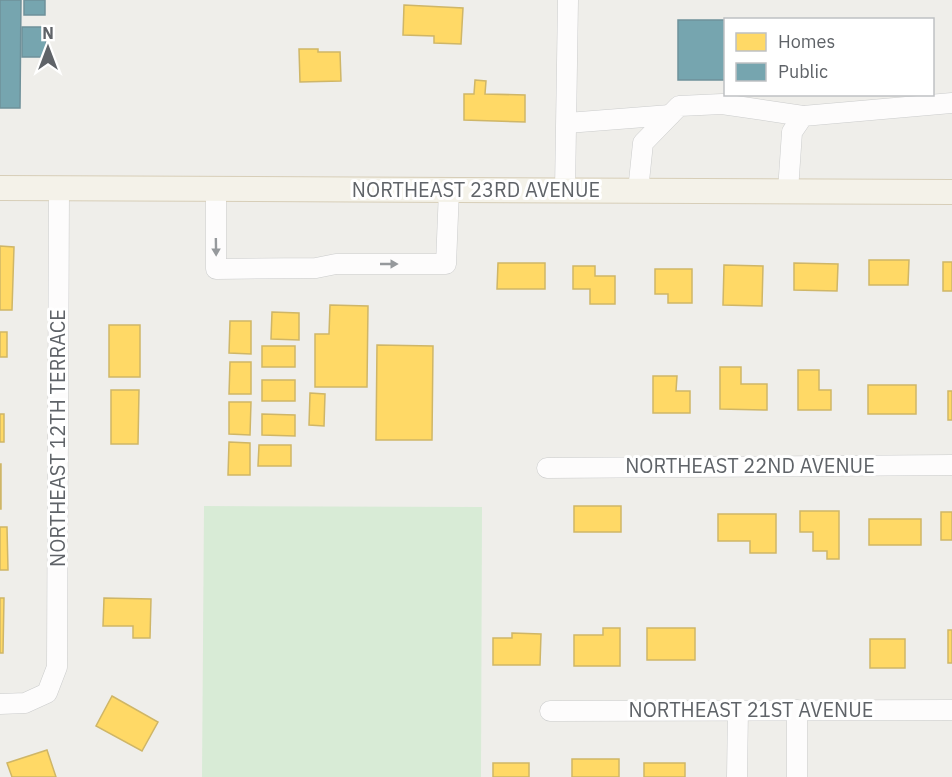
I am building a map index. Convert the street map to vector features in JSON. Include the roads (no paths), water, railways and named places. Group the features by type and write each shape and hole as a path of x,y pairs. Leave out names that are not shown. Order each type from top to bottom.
{"main road":[{"name":"NORTHEAST 23RD AVENUE","path":"0,188 952,192"}],"street":[{"path":"565,190 568,0"},
{"path":"638,191 643,143 679,106 722,104 803,116 952,103"},
{"path":"567,123 670,115"},
{"path":"788,191 792,132 803,116"},
{"name":"NORTHEAST 12TH TERRACE","path":"0,704 25,703 47,693 57,667 59,188"},
{"path":"216,189 216,269 316,268 336,264 446,264 448,190"},
{"name":"NORTHEAST 22ND AVENUE","path":"547,468 952,465"},
{"path":"737,777 738,710"},
{"path":"796,710 796,777"},
{"name":"NORTHEAST 21ST AVENUE","path":"550,711 952,710"}]}
